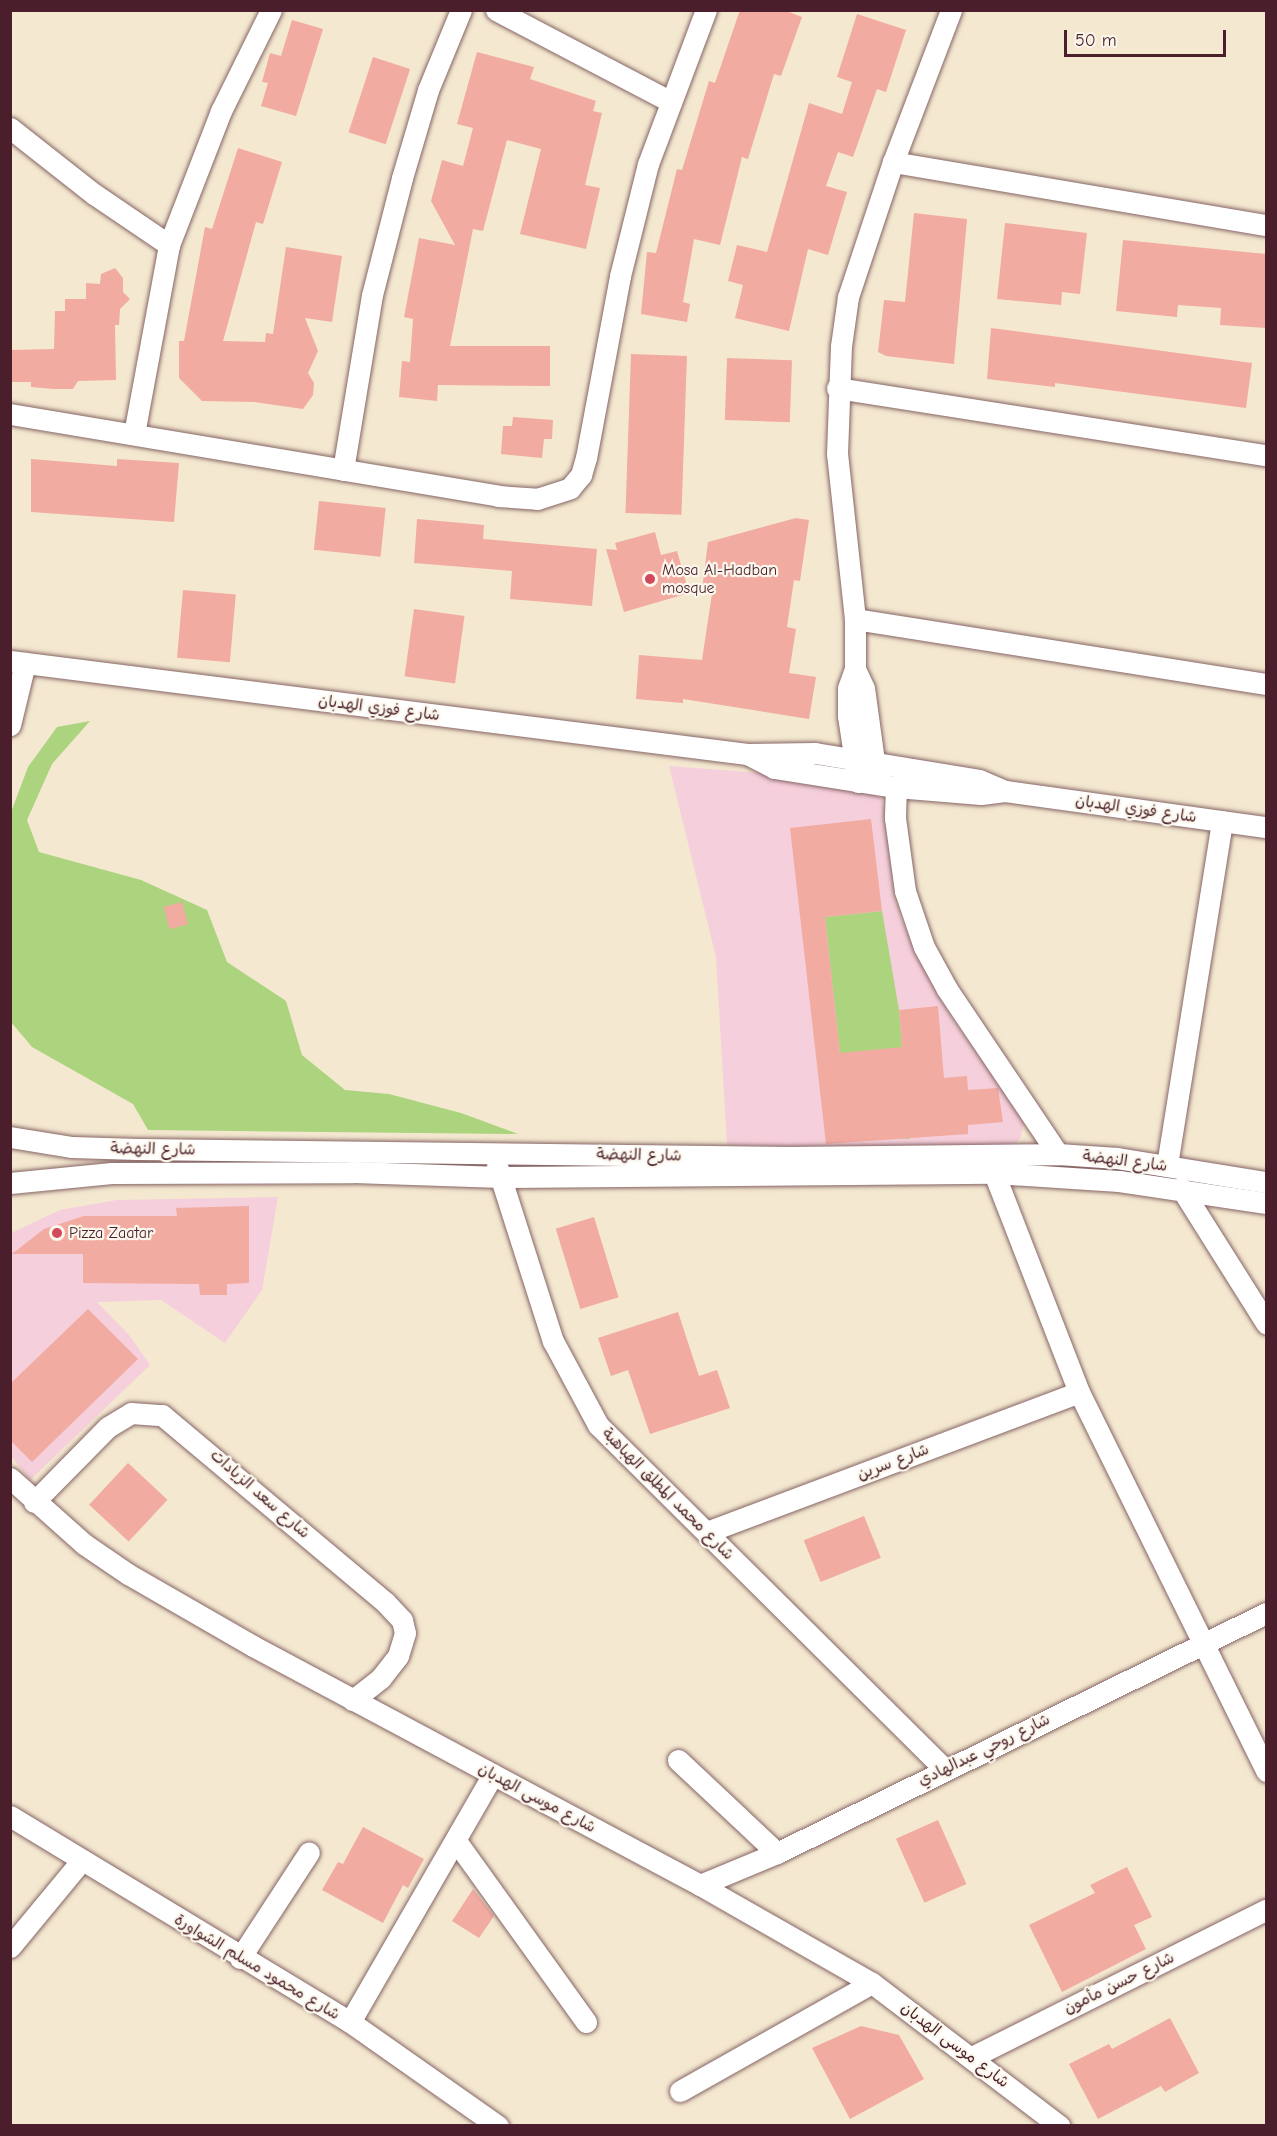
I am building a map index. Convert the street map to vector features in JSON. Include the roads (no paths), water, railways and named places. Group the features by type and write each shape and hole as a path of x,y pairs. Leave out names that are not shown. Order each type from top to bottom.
{"street":[{"path":"134,434 169,244 221,111 271,10"},
{"path":"343,470 372,295 399,189 428,90 461,10"},
{"path":"496,10 669,101"},
{"path":"10,414 498,496 537,499 570,488 581,475 586,458 620,276 648,164 669,101 706,10"},
{"path":"815,753 843,732 848,716 848,688 855,669 855,619 837,454 837,388 848,297 893,162 951,10"},
{"path":"13,136 169,244"},
{"path":"893,162 1266,225"},
{"path":"837,388 1266,455"},
{"path":"855,619 1266,684"},
{"path":"10,725 18,662"},
{"name":"شارع فوزي الهدبان","path":"18,662 747,754 815,753 872,776 981,794 1005,792 1266,827"},
{"path":"855,669 864,688 872,776"},
{"path":"848,716 872,776 895,818 905,891 924,947 947,989 1058,1154"},
{"name":"شارع فوزي الهدبان","path":"747,754 774,768 872,776 979,780 1005,792"},
{"path":"1167,1165 1222,821"},
{"name":"شارع النهضة","path":"10,1137 72,1147 494,1154 789,1157 1058,1154 1167,1165 1266,1182"},
{"name":"شارع محمد المطلق الهباهبة","path":"494,1154 553,1341 582,1399 628,1457 707,1532 944,1769"},
{"name":"شارع النهضة","path":"10,1183 124,1173 354,1172 501,1177 994,1173 1181,1188 1266,1203"},
{"path":"994,1173 1079,1392 1266,1770"},
{"path":"1181,1188 1266,1323"},
{"name":"شارع سرين","path":"707,1532 1079,1392"},
{"name":"شارع سعد الزيادات","path":"34,1502 108,1427 131,1413 162,1414 376,1594 402,1620 405,1634 398,1656 381,1678 354,1700"},
{"name":"شارع موسى الهدبان","path":"10,1478 34,1502 128,1574 354,1700 700,1885 872,1983 972,2057 1059,2126"},
{"name":"شارع روحي عبدالهادي","path":"700,1885 777,1853 944,1769 1266,1613"},
{"path":"678,1760 777,1853"},
{"path":"350,2022 493,1774"},
{"name":"شارع محمود مسلم الشواورة","path":"10,1816 240,1958 350,2022 498,2126"},
{"path":"456,1841 586,2022"},
{"path":"240,1958 309,1852"},
{"path":"10,1947 82,1860"},
{"name":"شارع حسن مأمون","path":"972,2057 1266,1910"},
{"path":"680,2091 872,1983"}],"place":[{"name":"Mosa Al-Hadban mosque","path":"650,579"},
{"name":"Pizza Zaatar","path":"57,1233"}]}
